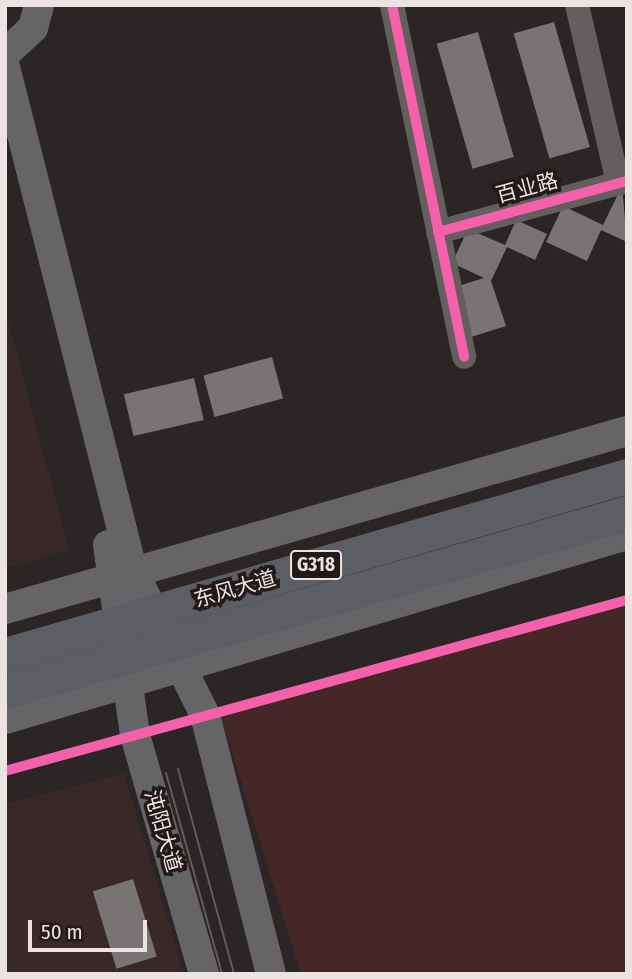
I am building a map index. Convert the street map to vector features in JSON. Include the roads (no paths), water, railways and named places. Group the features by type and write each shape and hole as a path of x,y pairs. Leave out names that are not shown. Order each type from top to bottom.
{"highway":[{"name":"东风大道","path":"5,655 627,476"},
{"name":"东风大道","path":"5,691 627,513"}],"main road":[{"path":"5,54 33,28 39,5"},
{"path":"5,67 124,572"},
{"path":"5,144 124,572 205,715 271,974"},
{"path":"5,609 124,572 627,431"},
{"path":"5,719 180,671 627,535"},
{"name":"沌阳大道","path":"124,572 124,687 204,974"}],"street":[{"path":"392,5 464,357"},
{"path":"577,5 622,182"},
{"name":"百业路","path":"438,232 622,182"}],"tram line":[{"path":"178,769 234,974"},
{"path":"166,773 222,974"}]}
